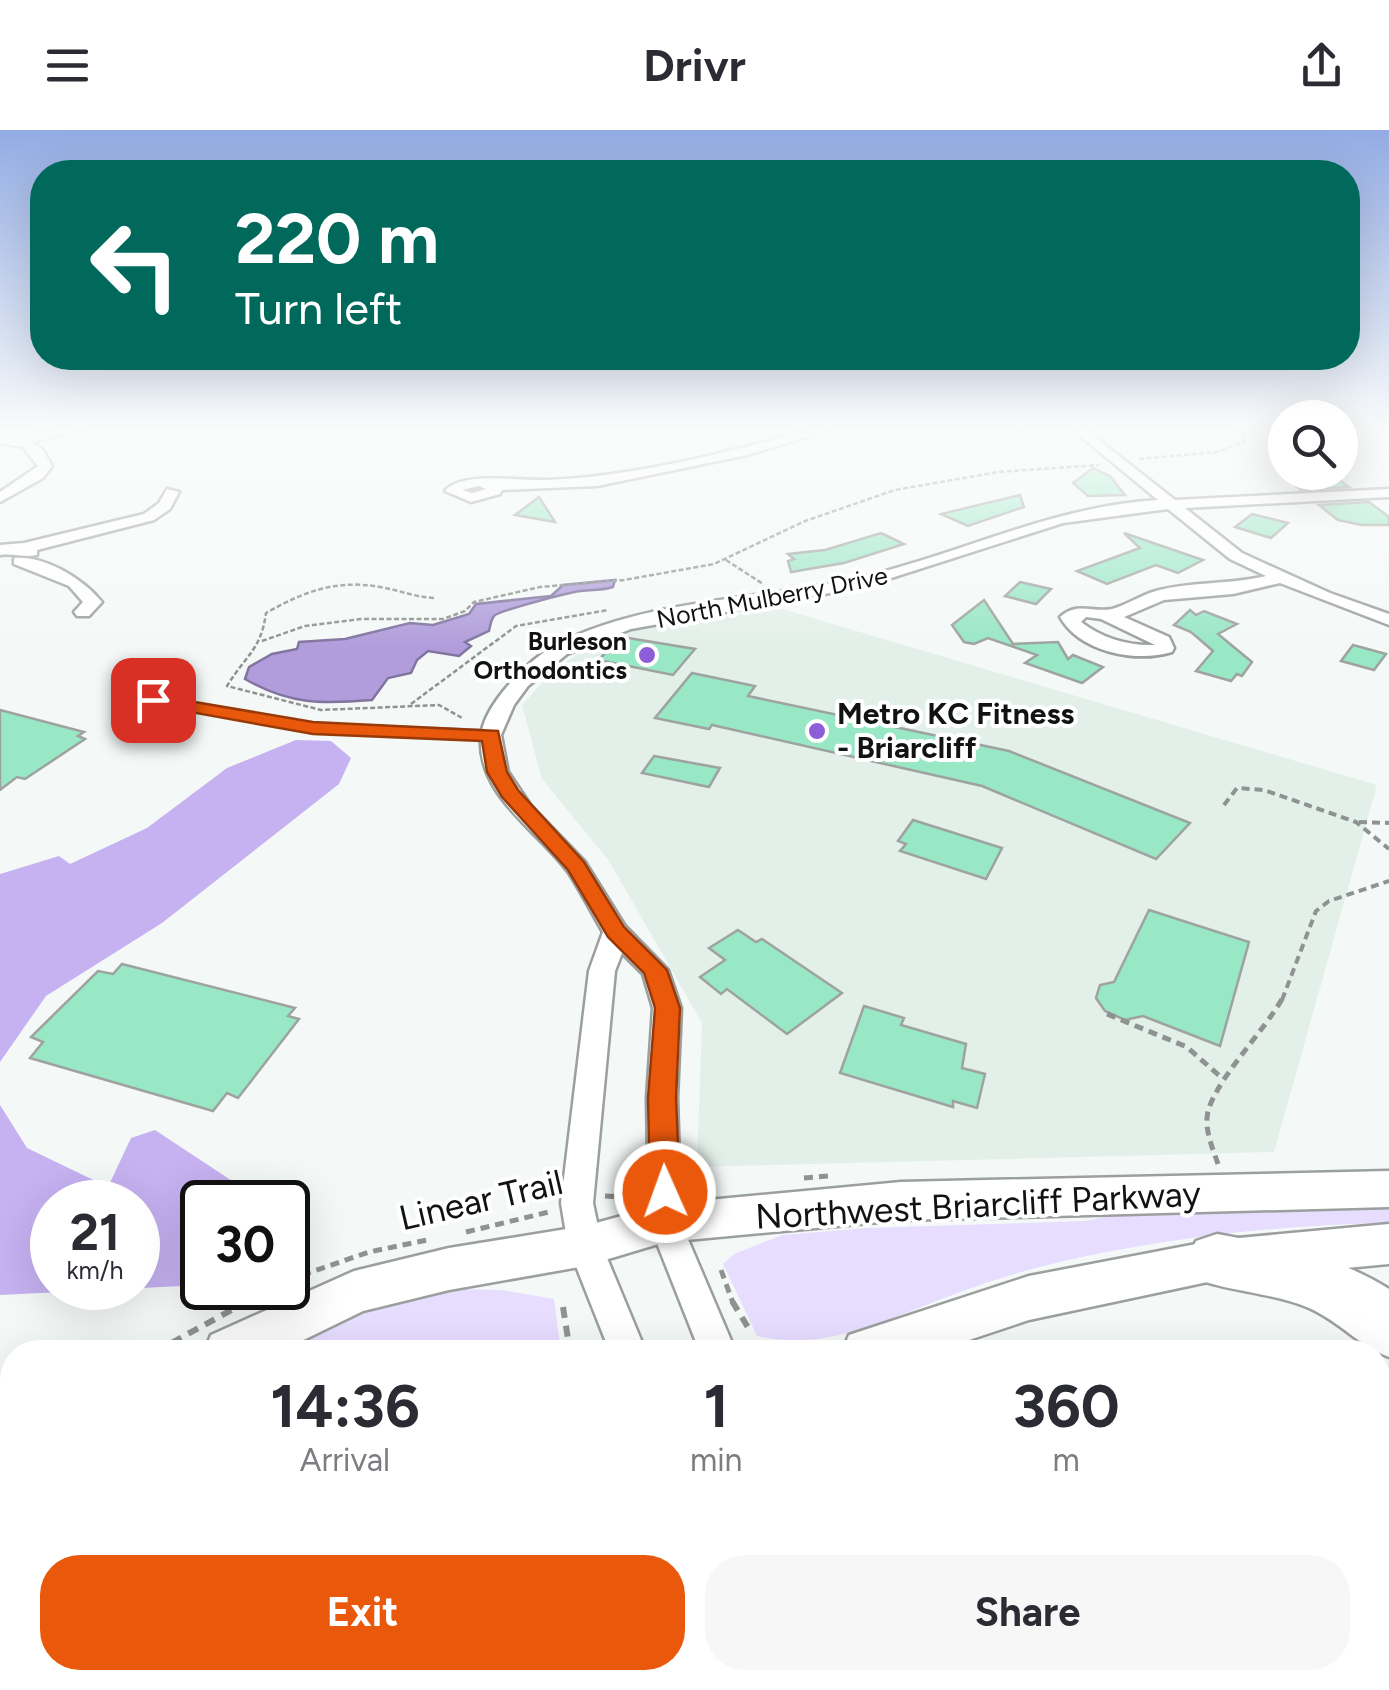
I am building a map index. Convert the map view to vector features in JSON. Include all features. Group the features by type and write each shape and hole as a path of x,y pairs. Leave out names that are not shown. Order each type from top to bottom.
{"highway":[{"path":"1217,1260 1320,1283 1376,1314 1389,1328"}],"main road":[{"name":"Northwest Briarcliff Parkway","path":"254,1340 354,1292 449,1268 581,1224 665,1207 1389,1188"},
{"path":"903,1340 1029,1298 1217,1260 1389,1244"}],"street":[{"path":"0,565 149,517 167,503"},
{"name":"North Mulberry Drive","path":"491,735 504,705 528,674 560,650 607,631 741,602 864,582 1060,519 1137,506 1201,503"},
{"path":"1176,504 1236,556 1280,578 1389,620"},
{"path":"0,550 22,555 74,582 92,602 83,612"},
{"path":"1110,616 1161,596 1233,589 1280,578"},
{"path":"491,735 497,772 509,793 576,867 616,932 655,970 667,1008 662,1098 665,1207 714,1340"},
{"path":"616,932 602,971 581,1224 624,1340"}],"lane":[{"path":"153,700 313,728 491,735"}],"path":[{"path":"470,722 439,705 321,710 229,689 227,685 242,661 262,642 284,631 361,618 443,619 465,611 474,602 540,586 624,580 726,560 804,521 857,503"},
{"path":"726,560 764,583 760,590"},
{"path":"262,642 262,620 266,613 325,585 382,587 410,597 434,598"},
{"path":"265,627 284,631"},
{"path":"432,691 439,705"},
{"path":"1224,805 1238,788 1250,788 1356,822 1389,822"},
{"path":"1356,822 1389,849"},
{"path":"1219,1168 1208,1136 1207,1115 1212,1097 1271,1020 1294,976 1321,906 1389,882"},
{"path":"1106,1014 1187,1048 1224,1080"},
{"name":"Linear Trail","path":"458,1234 544,1216 581,1224 606,1195 638,1198 665,1207"},
{"name":"Linear Trail","path":"310,1272 369,1252 441,1237"},
{"path":"721,1270 733,1304 748,1329"},
{"path":"564,1308 568,1340"},
{"path":"177,1340 231,1310"}],"shaded area":[{"path":"615,580 613,587 563,595 498,614 489,631 465,642 471,646 459,656 428,651 417,660 411,673 388,678 372,700 307,701 277,694 245,679 249,667 272,654 297,649 299,642 345,639 410,623 433,625 469,614 476,604 551,596 563,585"},
{"path":"782,609 1377,785 1274,1152 697,1167 702,1023 609,861 542,779 522,705 552,672 593,643 646,627"},
{"path":"296,740 331,741 351,758 339,784 162,923 46,996 0,1062 0,874 59,856 70,864 147,828 227,768"},
{"path":"0,1105 27,1148 93,1180 30,1180 30,1294 0,1295"},
{"path":"155,1130 231,1180 180,1180 180,1286 160,1287 160,1180 111,1180 131,1138"},
{"path":"1389,1200 1389,1223 1226,1234 1104,1253 1005,1277 855,1331 807,1340 757,1336 723,1264 734,1254 782,1235 868,1228 1085,1221 1153,1208"},
{"path":"455,1289 502,1290 554,1299 559,1340 295,1340 360,1312"}],"building":[{"path":"531,503 543,503 555,522 515,515"},
{"path":"988,503 1023,503 1024,507 968,526 941,514"},
{"path":"1370,503 1389,517 1389,525 1338,520 1319,505"},
{"path":"1252,514 1288,523 1271,538 1235,527"},
{"path":"881,533 904,544 844,563 791,572 788,561 794,559 788,554 825,550"},
{"path":"1124,533 1203,560 1178,573 1156,565 1107,584 1077,571 1140,548"},
{"path":"1020,582 1051,589 1036,604 1005,596"},
{"path":"984,600 1013,644 1058,642 1068,659 1073,655 1103,667 1082,683 1025,663 1037,655 988,638 974,644 964,642 952,625"},
{"path":"1190,610 1196,615 1204,611 1237,624 1218,634 1252,662 1242,676 1237,674 1231,681 1196,671 1213,651 1191,632 1174,625"},
{"name":"Burleson Orthodontics","path":"622,637 695,649 673,675 598,660"},
{"path":"1353,645 1386,654 1374,670 1341,661"},
{"path":"692,673 755,686 748,696 1009,751 1190,823 1156,859 982,786 712,725 709,729 655,718"},
{"path":"0,710 84,732 78,736 85,739 25,779 17,777 0,790"},
{"path":"654,756 720,768 709,787 642,773"},
{"path":"913,820 1002,848 986,879 900,851 906,844 898,841"},
{"path":"1149,910 1249,942 1220,1046 1143,1016 1125,1020 1105,1011 1096,998 1100,985 1114,982"},
{"path":"738,930 756,942 762,939 842,993 787,1034 727,989 721,994 700,977 725,960 709,948"},
{"path":"122,964 295,1008 288,1016 299,1019 238,1098 227,1093 213,1111 30,1058 43,1042 31,1037 98,971 113,974"},
{"path":"864,1006 904,1018 901,1025 966,1044 962,1068 985,1074 977,1108 953,1101 953,1107 840,1073"}],"place":[{"name":"Burleson Orthodontics","path":"647,655"},
{"name":"Metro KC Fitness - Briarcliff","path":"817,731"}],"route":[{"path":"153,700 313,728 491,735 497,772 509,793 576,867 616,932 655,970 667,1008 662,1098 665,1192"}]}
